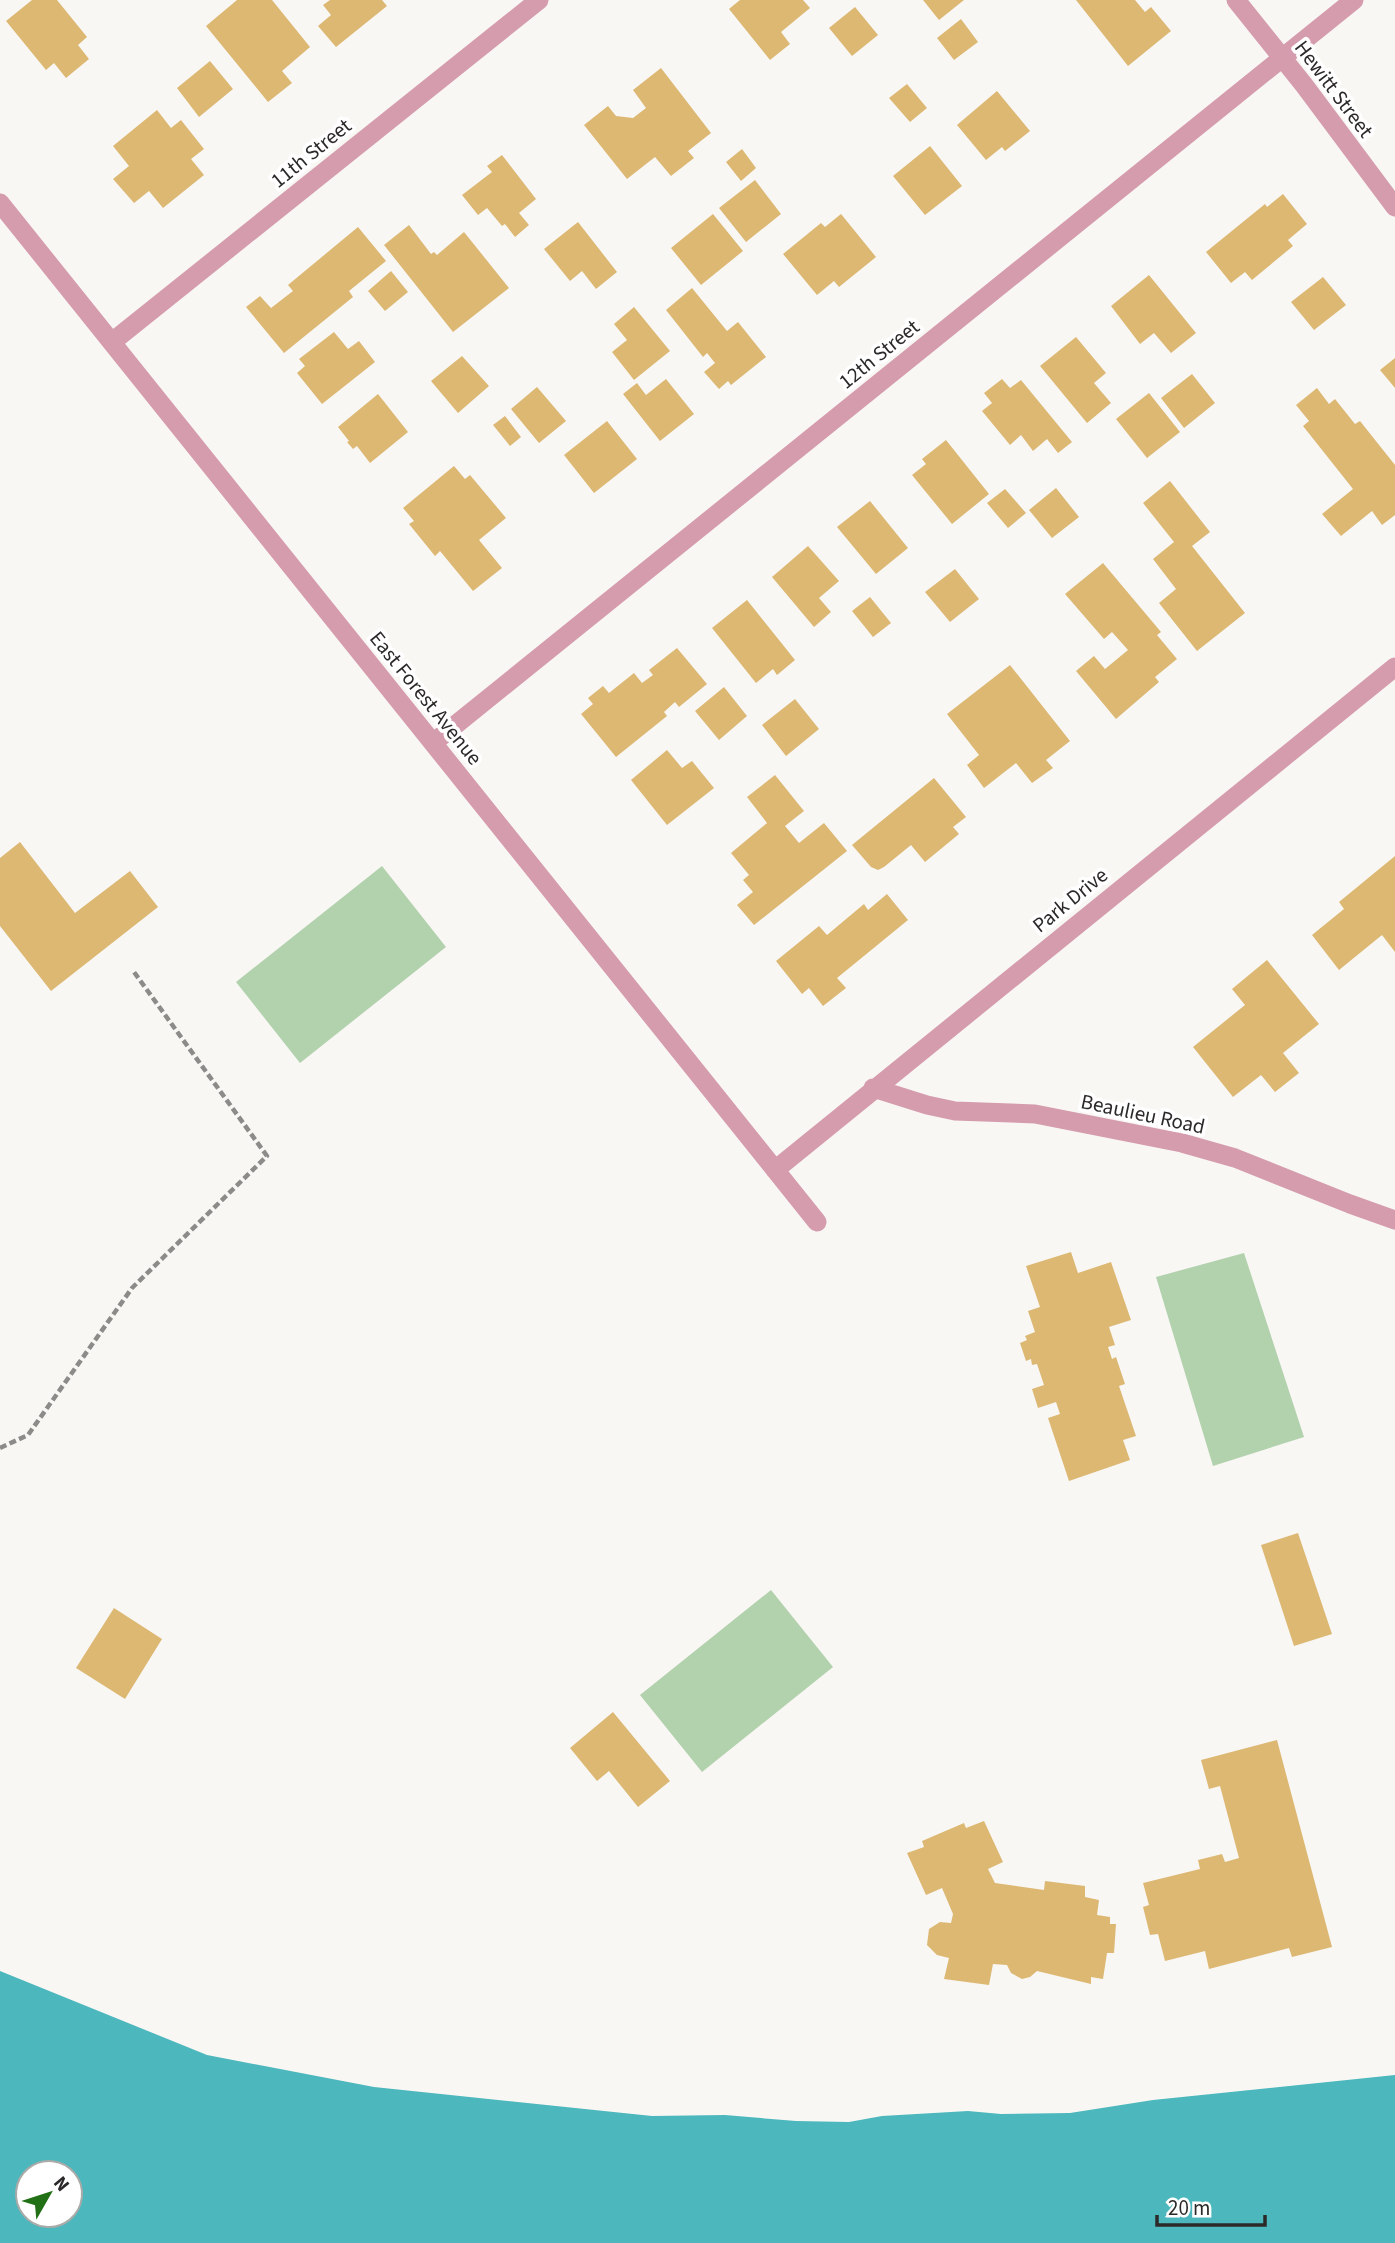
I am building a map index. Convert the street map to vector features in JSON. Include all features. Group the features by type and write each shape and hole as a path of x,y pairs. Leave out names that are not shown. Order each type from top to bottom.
{"street":[{"name":"11th Street","path":"112,342 539,0"},
{"name":"Hewitt Street","path":"1236,0 1395,207"},
{"name":"12th Street","path":"433,743 1354,0"},
{"name":"East Forest Avenue","path":"0,204 817,1222"},
{"name":"Park Drive","path":"775,1170 1395,667"},
{"name":"Beaulieu Road","path":"873,1088 955,1111 1035,1114 1182,1143 1235,1158 1395,1220"}],"path":[{"path":"0,1448 29,1435 132,1288 267,1156 134,972"}],"green space":[{"path":"382,866 446,947 300,1063 236,982"},
{"path":"1244,1253 1304,1437 1213,1466 1156,1277"},
{"path":"771,1590 833,1667 702,1772 640,1695"}],"water":[{"path":"0,1971 207,2055 374,2087 652,2116 725,2115 849,2122 882,2116 968,2111 1001,2114 1070,2113 1153,2100 1395,2075 1395,2243 0,2243"}],"building":[{"path":"32,0 57,0 87,37 78,45 89,59 66,78 54,63 46,70 6,21"},
{"path":"237,0 272,0 310,47 282,71 292,83 268,102 206,26"},
{"path":"330,0 382,0 387,6 336,47 318,26 331,15 323,5"},
{"path":"740,0 803,0 810,8 781,32 790,44 770,60 729,9"},
{"path":"923,0 964,0 939,20"},
{"path":"1076,0 1135,0 1145,12 1151,7 1171,31 1128,66"},
{"path":"855,7 878,35 852,56 829,28"},
{"path":"961,19 978,42 954,60 937,38"},
{"path":"210,61 233,89 199,117 177,88"},
{"path":"661,68 711,133 688,151 694,158 671,176 655,157 627,179 584,125 608,106 616,116 633,118 646,108 633,90"},
{"path":"907,84 927,108 910,122 889,98"},
{"path":"997,91 1030,131 1005,151 1002,147 986,160 957,125"},
{"path":"157,110 171,128 181,120 204,149 191,159 204,175 163,208 149,191 134,203 113,179 129,166 113,146"},
{"path":"930,146 962,186 925,215 893,176"},
{"path":"742,149 756,168 741,181 726,162"},
{"path":"502,155 536,199 519,213 529,225 515,237 487,208 478,215 462,195 492,172 487,166"},
{"path":"755,180 781,214 746,242 719,208"},
{"path":"1283,194 1307,224 1288,240 1293,246 1252,280 1245,272 1231,283 1206,252 1265,204 1267,207"},
{"path":"713,214 743,251 701,285 671,248"},
{"path":"841,214 876,257 839,287 834,281 817,295 783,254 821,223 825,227"},
{"path":"578,222 617,272 596,289 582,271 570,281 544,249"},
{"path":"409,225 431,254 434,252 437,255 464,232 509,288 453,332 384,245"},
{"path":"358,227 386,261 349,291 353,297 284,353 246,307 260,296 271,308 293,291 288,285"},
{"path":"391,271 408,292 385,311 368,291"},
{"path":"1149,275 1196,333 1171,353 1154,333 1140,344 1111,306"},
{"path":"1323,277 1346,305 1314,330 1291,302"},
{"path":"692,288 727,331 738,322 766,357 731,385 728,381 719,389 704,372 715,363 707,353 703,357 666,310"},
{"path":"634,307 670,351 634,380 612,352 627,340 614,324"},
{"path":"334,332 348,349 359,341 375,362 322,404 297,373 305,366 299,359"},
{"path":"1076,337 1106,373 1094,383 1111,403 1087,423 1040,366"},
{"path":"462,356 489,386 458,413 431,381"},
{"path":"1395,358 1395,388 1380,370"},
{"path":"1192,374 1215,403 1184,428 1161,398"},
{"path":"666,379 694,414 660,441 623,394 637,383 646,395"},
{"path":"1002,379 1010,388 1021,380 1072,442 1058,453 1047,439 1033,451 1021,435 1010,445 982,411 992,403 984,393"},
{"path":"537,387 566,421 539,443 511,409"},
{"path":"1317,388 1329,404 1335,399 1355,424 1360,421 1395,465 1395,515 1382,525 1372,511 1341,536 1322,514 1353,489 1303,426 1309,421 1296,405"},
{"path":"1149,393 1180,432 1147,458 1116,419"},
{"path":"378,394 408,432 370,463 357,446 353,449 338,427"},
{"path":"505,416 521,437 510,446 493,425"},
{"path":"607,421 637,459 594,493 564,455"},
{"path":"946,440 989,494 952,524 912,475 926,464 922,459"},
{"path":"454,466 465,479 470,475 506,518 479,540 502,568 473,591 440,551 435,556 409,524 414,521 403,508"},
{"path":"1170,481 1210,532 1192,546 1245,613 1197,651 1159,603 1176,589 1153,559 1174,542 1143,503"},
{"path":"1056,488 1079,517 1052,538 1029,510"},
{"path":"1005,489 1026,513 1008,528 987,503"},
{"path":"870,501 908,548 876,574 837,527"},
{"path":"808,546 839,581 819,598 831,612 814,627 772,577"},
{"path":"1103,563 1161,632 1157,635 1177,659 1155,677 1159,682 1116,719 1076,671 1094,656 1105,669 1128,650 1112,632 1104,639 1065,594"},
{"path":"955,569 979,599 950,622 925,592"},
{"path":"870,597 891,623 873,637 852,611"},
{"path":"747,600 795,660 777,675 773,669 756,683 712,628"},
{"path":"677,648 707,684 679,707 675,702 664,712 667,716 616,757 581,714 593,704 588,698 603,686 609,693 634,673 642,683 653,675 649,670"},
{"path":"1010,665 1070,741 1046,760 1053,768 1032,783 1016,763 984,788 967,765 979,755 947,714"},
{"path":"724,687 747,716 719,740 695,711"},
{"path":"795,699 819,729 786,756 762,725"},
{"path":"667,750 682,768 692,761 714,788 667,825 631,780"},
{"path":"775,775 804,811 785,826 799,843 824,823 847,851 754,925 737,905 753,892 743,880 749,875 731,853 767,823 747,797"},
{"path":"934,778 966,817 953,827 959,834 925,862 911,845 884,867 878,870 871,867 852,845"},
{"path":"20,842 75,913 130,871 158,907 51,991 0,926 0,858"},
{"path":"1395,856 1395,952 1382,935 1339,970 1312,935 1344,909 1339,902"},
{"path":"887,894 908,920 837,978 846,988 823,1006 809,988 802,994 776,961 819,926 827,935 864,904 868,910"},
{"path":"1267,960 1319,1024 1283,1053 1299,1073 1275,1092 1261,1075 1233,1097 1193,1047 1245,1005 1232,989"},
{"path":"1071,1252 1078,1273 1111,1262 1131,1320 1109,1327 1115,1345 1108,1347 1112,1359 1116,1357 1125,1384 1119,1386 1136,1436 1123,1440 1130,1460 1069,1481 1048,1418 1060,1414 1056,1402 1038,1408 1032,1389 1044,1385 1037,1364 1032,1365 1031,1359 1026,1361 1020,1343 1027,1340 1025,1336 1035,1332 1028,1311 1040,1307 1026,1266"},
{"path":"1298,1533 1332,1634 1294,1646 1261,1545"},
{"path":"114,1608 162,1639 125,1699 76,1668"},
{"path":"613,1712 670,1781 638,1807 609,1771 597,1781 570,1748"},
{"path":"1277,1740 1332,1947 1292,1957 1289,1948 1209,1969 1205,1951 1165,1961 1158,1934 1150,1935 1143,1907 1149,1905 1143,1883 1200,1869 1198,1860 1222,1854 1225,1862 1239,1858 1220,1786 1209,1789 1201,1760"},
{"path":"984,1821 1003,1862 988,1869 995,1883 1044,1890 1045,1881 1085,1886 1085,1897 1099,1900 1097,1915 1110,1917 1110,1924 1116,1924 1114,1953 1107,1953 1103,1979 1091,1977 1091,1984 1037,1971 1022,1979 1011,1973 1007,1965 993,1964 989,1985 944,1979 949,1958 937,1955 927,1945 929,1929 940,1922 951,1923 953,1914 942,1888 926,1895 907,1853 924,1847 922,1841 964,1823 966,1828"}]}
